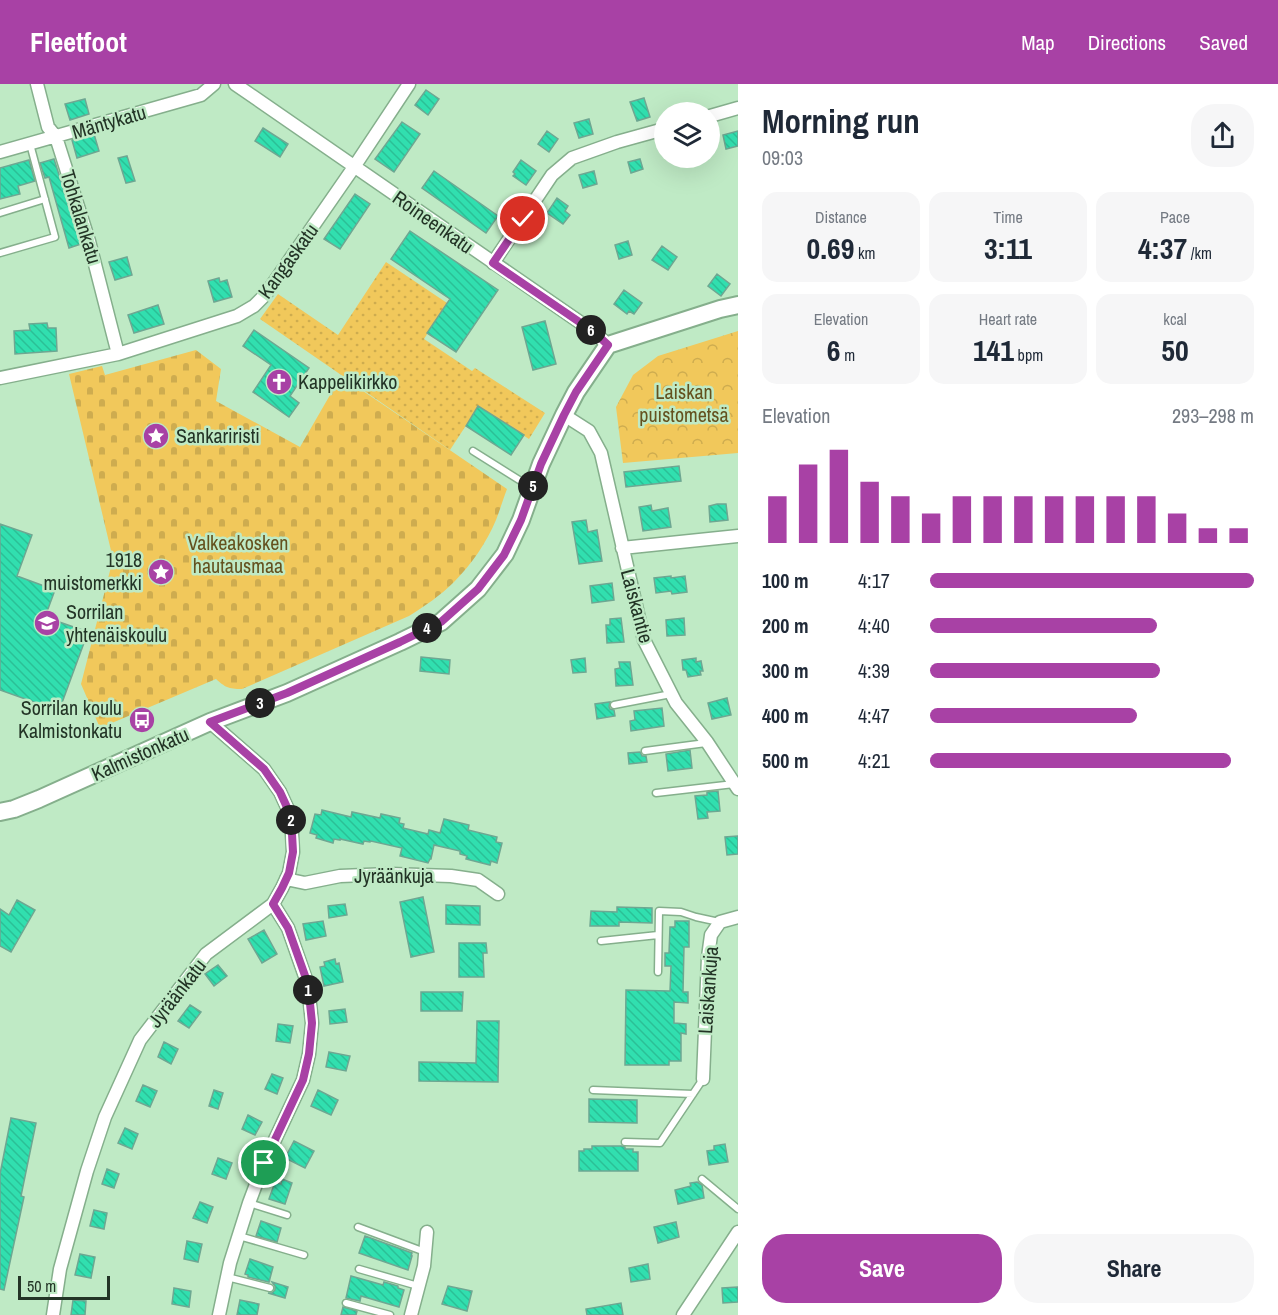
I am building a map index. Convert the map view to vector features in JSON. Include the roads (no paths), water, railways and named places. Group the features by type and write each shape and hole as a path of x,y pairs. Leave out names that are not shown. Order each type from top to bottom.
{"street":[{"name":"Tohkalankatu","path":"37,84 48,127 56,137 89,241 118,354"},
{"name":"Mäntykatu","path":"0,152 201,95 214,84"},
{"name":"Roineenkatu","path":"235,84 594,332 608,345"},
{"name":"Kangaskatu","path":"0,378 118,354 237,316 254,306 266,294 409,84"},
{"path":"720,114 738,108"},
{"path":"493,263 552,175 572,158 654,132"},
{"path":"608,345 738,305"},
{"name":"Kalmistonkatu","path":"0,812 39,799 210,722 297,688 441,622 478,589 504,555 521,520 541,464 564,415 576,392 608,345"},
{"name":"Laiskantie","path":"564,415 589,431 601,453 644,640 676,702 707,742 736,787"},
{"path":"622,548 738,536"},
{"name":"Jyräänkatu","path":"53,1315 60,1269 87,1171 105,1117 140,1040 206,954 273,904 289,873 293,852 291,816 280,792 264,769 210,722"},
{"name":"Jyräänkuja","path":"286,879 305,883 340,876 390,874 451,876 478,880 498,894"},
{"path":"219,1315 227,1276 249,1203 264,1163 303,1080 309,1054 312,1023 308,984 288,928 273,904"},
{"name":"Laiskankuja","path":"703,1079 711,935 720,922 738,917"},
{"path":"411,1315 424,1266 428,1232"},
{"path":"683,1315 738,1232"}],"lane":[{"path":"0,253 55,237 30,144"},
{"path":"0,213 45,199"},
{"path":"473,451 532,488"},
{"path":"614,705 671,694"},
{"path":"645,751 707,742"},
{"path":"656,793 736,787"},
{"path":"658,972 659,911 681,912 720,922"},
{"path":"601,941 658,935"},
{"path":"625,1142 660,1143 703,1079"},
{"path":"593,1090 693,1094"},
{"path":"702,1179 738,1209"},
{"path":"249,1203 287,1215"},
{"path":"358,1227 426,1252"},
{"path":"238,1236 304,1256"},
{"path":"359,1269 419,1286"},
{"path":"227,1276 270,1288"},
{"path":"346,1303 390,1315"}],"place":[{"name":"Kappelikirkko","path":"279,382"},
{"name":"Sankariristi","path":"156,436"},
{"name":"1918 muistomerkki","path":"161,572"},
{"name":"Sorrilan yhtenäiskoulu","path":"47,623"},
{"name":"Sorrilan koulu Kalmistonkatu","path":"142,720"}],"park label":[{"name":"Laiskan puistometsä","path":"684,404"},
{"name":"Valkeakosken hautausmaa","path":"238,554"}]}
